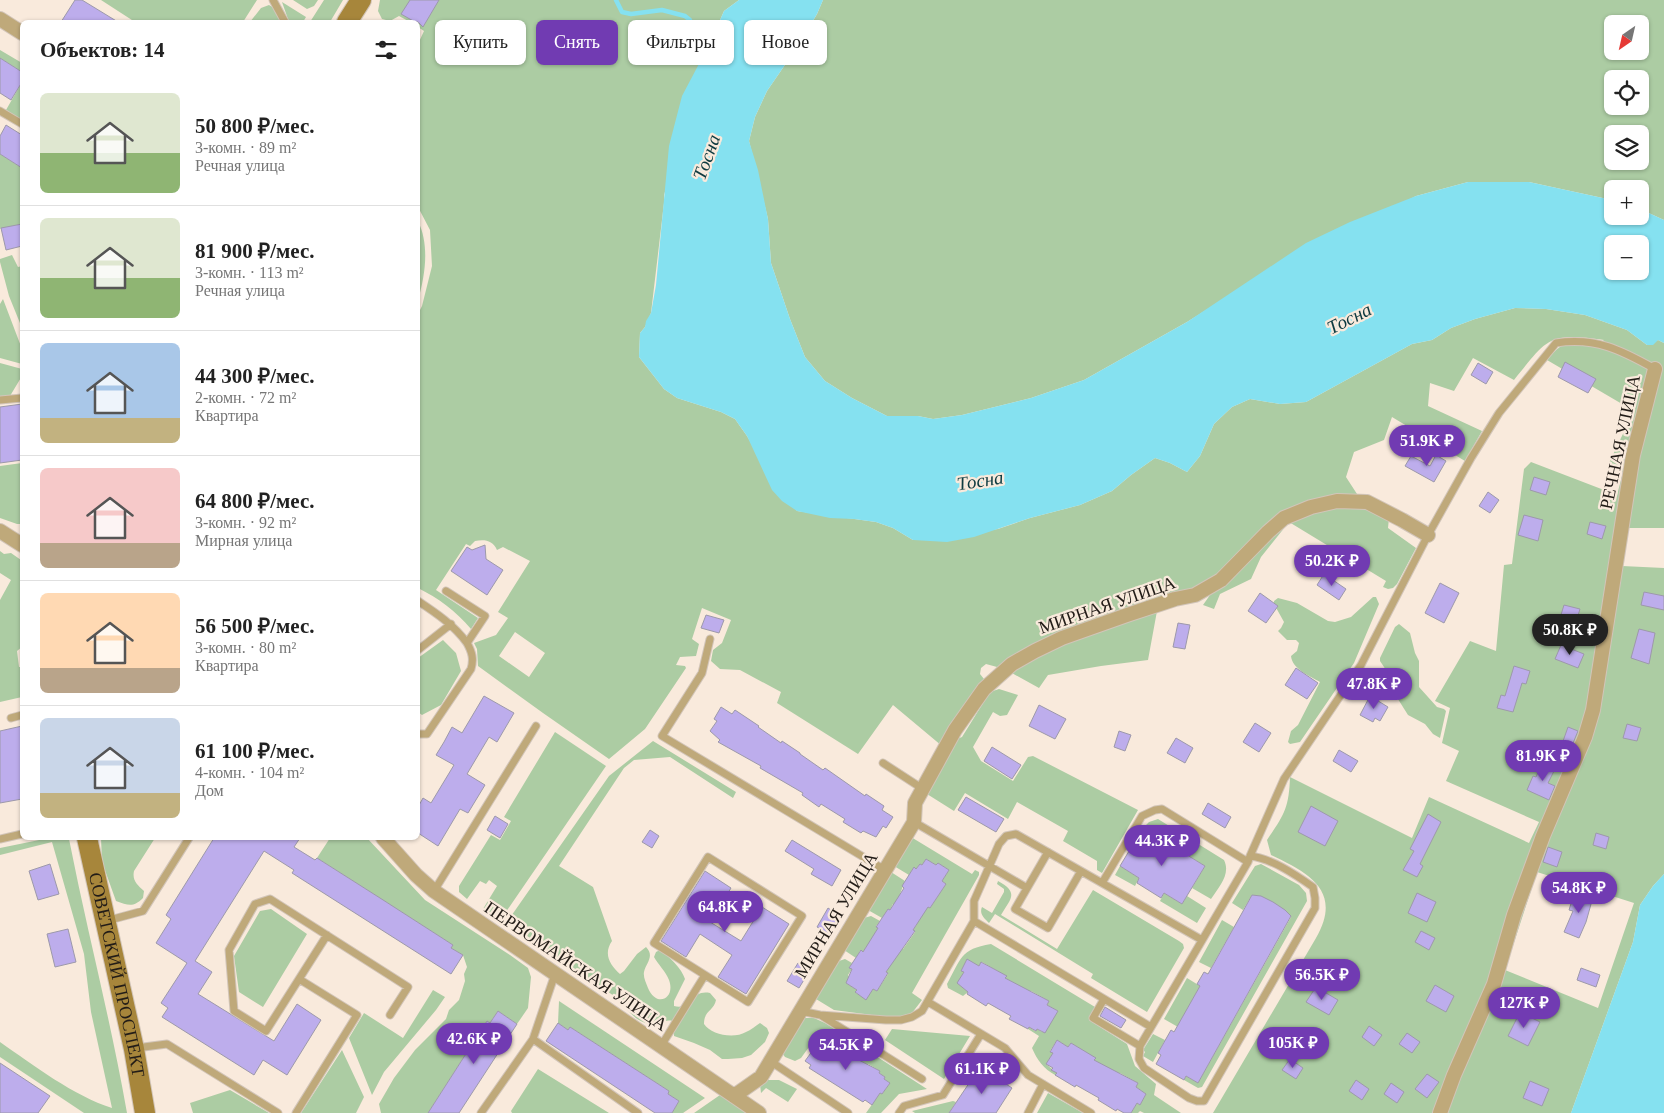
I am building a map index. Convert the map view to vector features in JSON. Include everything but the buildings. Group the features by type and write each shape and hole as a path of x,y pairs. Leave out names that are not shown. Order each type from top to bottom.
{"main road":[{"path":"351,20 361,0"},
{"name":"СОВЕТСКИЙ ПРОСПЕКТ","path":"87,840 134,1049 145,1113"}],"street":[{"path":"0,19 20,32"},
{"name":"РЕЧНАЯ УЛИЦА","path":"1440,1113 1454,1075 1494,984 1514,915 1585,737 1593,710 1633,455 1655,369"},
{"name":"МИРНАЯ УЛИЦА","path":"734,1096 760,1077 770,1061 914,822 915,803 955,730 984,689 1012,664 1062,638 1175,599 1195,595 1221,580 1284,518 1311,506 1337,501 1367,502 1428,535"},
{"path":"0,531 20,544"},
{"name":"ПЕРВОМАЙСКАЯ УЛИЦА","path":"385,840 423,882 434,891 759,1113"}],"lane":[{"path":"273,0 284,20"},
{"path":"0,111 20,123"},
{"name":"РЕЧНАЯ УЛИЦА","path":"1140,1046 1249,859 1284,778 1361,665 1428,535 1499,413 1556,343 1569,341 1595,343 1615,348 1655,369"},
{"path":"0,400 20,396"},
{"path":"446,591 485,616 467,643"},
{"path":"420,603 451,624 459,632 471,650 473,660 470,669 427,734 420,734"},
{"path":"420,648 451,624"},
{"path":"710,639 702,673 662,736 885,870"},
{"path":"11,718 20,716"},
{"path":"434,891 536,726"},
{"path":"884,763 922,789"},
{"path":"1102,883 1142,816 1154,810 1162,809 1249,859 1258,856 1293,873 1313,887 1315,898 1315,908 1204,1101 1196,1101 1155,1077 1144,1068 1139,1059 1140,1046 1093,1018 1104,999"},
{"path":"914,822 1027,888"},
{"path":"0,839 20,834"},
{"path":"800,1011 820,1015 901,1020 912,1017 922,1011 974,921 974,900 999,844 1006,836 1016,834 1202,940"},
{"path":"106,921 142,911 188,840"},
{"path":"1048,852 1015,909 1048,928 1082,871"},
{"path":"708,857 802,916 748,1002 705,975 654,943 708,857"},
{"path":"327,935 266,1031 234,1011 229,950 255,904 270,898 408,987 390,1015"},
{"path":"974,921 1151,1027"},
{"path":"481,1113 532,1039 555,974"},
{"path":"661,1046 705,975"},
{"path":"296,1113 357,1015 299,979"},
{"path":"928,1002 1005,1048 1028,1075 1091,1113"},
{"path":"820,1015 922,1079"},
{"path":"899,1113 904,1106 943,1095 981,1034"},
{"path":"532,1039 638,1113"},
{"path":"134,1049 166,1044 278,1113"},
{"path":"770,1061 848,1113"},
{"path":"1028,1113 1043,1084"}],"green space":[{"path":"101,0 257,0 244,20 132,20"},
{"path":"293,0 318,0 314,6 307,9"},
{"path":"324,0 343,0 331,20 311,20"},
{"path":"380,0 739,0 724,11 720,20 628,20 628,65 703,65 664,195 651,313 640,333 639,357 664,389 677,398 721,412 735,419 760,459 797,511 876,522 893,528 913,540 998,529 1030,518 1080,505 1112,491 1155,458 1187,472 1200,456 1214,424 1232,407 1250,399 1280,404 1306,402 1412,344 1432,340 1451,328 1515,308 1546,309 1585,315 1627,330 1647,345 1658,340 1664,343 1664,528 1627,528 1622,566 1664,568 1664,874 1640,905 1633,942 1571,1113 1213,1113 1316,938 1323,922 1326,908 1324,896 1318,886 1298,869 1271,855 1267,840 1285,811 1290,777 1412,838 1429,797 1529,843 1539,822 1446,781 1459,751 1442,743 1450,708 1435,701 1470,641 1496,651 1504,565 1512,564 1524,469 1531,462 1617,495 1623,472 1607,467 1634,411 1547,360 1563,345 1572,344 1594,347 1604,340 1571,337 1551,341 1535,355 1514,380 1473,358 1454,391 1430,383 1428,406 1482,431 1465,461 1392,417 1384,440 1354,452 1346,477 1357,494 1338,495 1276,517 1237,553 1212,582 1194,591 1130,606 1063,630 1015,655 1002,666 997,667 986,664 981,668 980,674 984,679 989,679 942,746 893,705 858,754 777,703 781,692 740,670 720,669 711,661 713,650 722,643 731,620 702,608 692,639 699,644 696,656 680,657 676,665 685,666 686,668 645,729 609,759 478,666 477,649 474,643 496,635 508,618 498,612 530,561 503,547 497,550 488,541 475,541 470,546 466,544 436,590 478,618 471,629 459,616 433,596 420,589 420,310 432,266 430,230 420,211 420,40 424,31 420,28 420,20 406,20 399,16 392,20 382,19 378,11","holes":["515,632 545,653 529,677 499,656","1537,872 1634,903 1598,1008 1505,970"]},
{"path":"823,0 1664,0 1664,220 1649,213 1649,180 1604,180 1604,198 1529,182 1468,182 1416,196 1232,294 1187,322 1084,380 1031,398 962,415 933,419 918,416 887,416 852,398 825,381 805,357 771,263 768,219 749,141 755,117 767,91 785,65 827,65 827,20 813,20"},
{"path":"282,2 306,17 304,20 288,20"},
{"path":"269,5 274,8 281,20 252,20 261,8"},
{"path":"0,50 20,62 20,71 0,58"},
{"path":"20,86 20,119 6,110"},
{"path":"0,154 20,167 20,224 0,228"},
{"path":"420,226 425,250 423,281 420,293"},
{"path":"12,255 18,267 20,266 20,323 9,296 0,259"},
{"path":"3,299 20,344 20,363 0,358 0,304"},
{"path":"0,363 20,368 20,379 10,396 0,397"},
{"path":"20,463 20,524 0,518 0,466"},
{"path":"1336,506 1364,506 1389,518 1388,528 1416,548 1393,588 1383,587 1386,581 1289,522 1261,557 1251,579 1220,594 1214,609 1203,605 1210,595 1285,521"},
{"path":"0,551 4,554 11,553 20,559 20,649 17,651 20,667 20,697 0,702 0,600 11,580 0,573"},
{"path":"1373,597 1376,597 1379,604 1354,663 1300,742 1290,744 1288,742 1291,731 1298,725 1320,682 1302,672 1292,661 1291,656 1297,651 1299,643 1296,640 1287,640 1278,631 1284,622 1274,601 1278,598 1297,603 1328,621 1335,622 1351,617"},
{"path":"1157,611 1148,660 1048,675 1039,688 1010,672 1039,653"},
{"path":"1399,624 1410,633 1419,661 1419,687 1437,707 1446,711 1440,738 1433,734 1425,724 1408,715 1391,688 1390,676 1380,661 1395,627"},
{"path":"443,640 456,653 461,671 441,705 422,715 420,714 420,657"},
{"path":"999,689 1018,695 1007,715 1000,716 993,712 973,747 981,761 1013,781 1028,757 1033,756 1138,810 1102,873 1097,870 1097,861 1063,841 1068,831 1017,802 1008,819 965,793 954,811 927,794 952,741 962,737 990,692"},
{"path":"555,732 606,766 499,922 483,912 497,886 489,880 486,884 480,881 467,899 459,892 459,886 491,835 500,840 511,821 504,817"},
{"path":"653,741 736,792 733,798 670,757 634,760 624,768 559,866 593,887 612,941 608,950 609,959 613,967 620,974 637,954 646,947 650,953 644,972 648,988 656,998 664,999 670,992 670,987 668,977 654,957 656,952 660,950 675,963 685,979 674,1001 674,1006 684,1006 699,994 710,993 716,1000 704,1019 704,1024 707,1028 723,1035 735,1035 748,1031 760,1023 767,1028 769,1033 765,1042 751,1055 742,1058 722,1059 710,1050 674,1036 673,1021 654,1024 637,1019 617,998 507,922 609,776"},
{"path":"1158,819 1224,860 1226,865 1225,875 1211,899 1192,888 1205,866 1143,828 1149,822"},
{"path":"911,837 972,874 975,870 979,872 979,875 912,993 922,1000 912,1013 907,1016 887,1017 834,1010 816,999 839,961 845,959 852,963 849,968 852,969 846,983 857,990 856,993 866,999 873,989 877,991 888,974 886,972 899,947 903,949 915,932 913,930 917,924 915,923 926,905 930,908 946,884 942,881 949,870 938,863 936,865 926,859 916,869 914,867 909,875 894,866"},
{"path":"39,840 69,840 114,1044 127,1113 84,1113 0,1057 0,1042 69,1088 112,1108 91,1012 84,954 52,842 0,855 0,848"},
{"path":"101,840 154,840 134,871 136,882 144,891 143,898 136,903 127,904 116,901 102,862"},
{"path":"329,840 369,840 425,900 528,968 531,977 528,1008 517,1024 498,1011 490,1023 487,1021 428,1113 381,1113 379,1104 394,1078 415,1050 446,1019 449,1010 459,1000 467,967 463,955 451,948 453,945 317,858"},
{"path":"1261,864 1299,885 1306,893 1307,901 1202,1087 1198,1088 1184,1080 1186,1076 1198,1083 1291,917 1278,906 1252,895 1243,910 1232,903 1255,866"},
{"path":"1120,866 1139,878 1135,886 1115,875"},
{"path":"891,872 905,881 900,894 902,895 895,906 893,904 882,918 868,910"},
{"path":"998,881 1005,885 1011,893 1010,900 1001,915 1057,949 1093,890 1183,944 1184,948 1147,1012 1091,978 1093,974 995,914 989,923 983,916 981,909 982,907 992,913 1004,892 1004,889 997,884"},
{"path":"1164,893 1182,904 1187,896 1206,908 1197,923 1160,901"},
{"path":"271,909 307,934 263,1007 239,992 234,956 260,911"},
{"path":"871,916 880,921 876,926 878,928 869,947 867,946 863,952 860,951 856,958 844,950 864,918"},
{"path":"1222,920 1234,927 1211,968 1199,962"},
{"path":"991,944 1095,1007 1089,1020 1127,1044 1135,1066 1156,1084 1154,1095 1181,1113 1144,1113 1140,1111 1138,1113 1131,1113 1137,1103 1140,1105 1146,1094 1136,1087 1138,1083 1093,1062 1095,1058 1071,1043 1068,1047 1057,1040 1050,1051 1053,1053 1046,1064 1057,1073 1055,1075 1047,1070 1032,1048 1039,1036 1028,1029 1029,1027 1035,1031 1037,1029 1042,1032 1048,1021 1051,1022 1058,1011 1047,1005 1049,1001 1004,980 1006,976 982,962 979,966 967,960 961,971 964,972 958,983 968,992 963,996 948,988 947,984 963,956 973,949"},
{"path":"1187,978 1200,986 1178,1027 1164,1019"},
{"path":"433,990 445,997 384,1072 372,1095 349,1038 364,1013 403,1038"},
{"path":"559,1001 705,1098 683,1113 672,1113 679,1101 668,1094 669,1091 570,1027 568,1030 558,1023"},
{"path":"803,1018 814,1018 825,1023 927,1089 899,1094 881,1113 866,1113 880,1093 882,1094 890,1083 879,1073 880,1071 868,1064 859,1063 832,1040 831,1042 825,1038 823,1040 817,1036 801,1058 795,1061 785,1057 782,1053"},
{"path":"892,1029 970,1036 944,1079 885,1040"},
{"path":"1153,1034 1165,1040 1153,1062 1143,1056 1145,1052 1143,1050"},
{"path":"342,1050 364,1097 356,1113 301,1113"},
{"path":"538,1069 609,1113 512,1113 511,1111"},
{"path":"766,1080 779,1080 797,1089 788,1102 766,1088 761,1093 760,1084"},
{"path":"230,1090 269,1113 193,1113 190,1103"},
{"path":"1048,1093 1083,1113 1037,1113"},
{"path":"720,1095 746,1113 694,1113"},
{"path":"953,1101 956,1102 949,1113 915,1113 912,1111"}],"water":[{"name":"Тосна","path":"739,0 823,0 813,20 744,20 744,65 785,65 767,91 755,117 749,141 758,170 768,219 771,263 805,357 825,381 852,398 887,416 918,416 933,419 962,415 1031,398 1084,380 1187,322 1306,243 1350,222 1416,196 1468,182 1529,182 1604,198 1604,225 1649,225 1649,213 1664,220 1664,343 1658,340 1653,345 1647,345 1627,330 1585,315 1546,309 1515,308 1451,328 1432,340 1412,344 1306,402 1280,404 1250,399 1232,407 1214,424 1200,456 1187,472 1155,458 1112,491 1080,505 1030,518 974,537 947,542 913,540 893,528 876,522 830,518 797,511 782,501 772,490 747,436 735,419 721,412 677,398 664,389 639,357 640,333 651,313 656,285 669,146 682,96 698,65 734,65 734,20 720,20 724,11"},
{"path":"1664,874 1664,1113 1571,1113 1633,942 1640,905"}],"waterway":[{"path":"616,0 622,12 631,14 662,10 685,16 690,20"}]}
